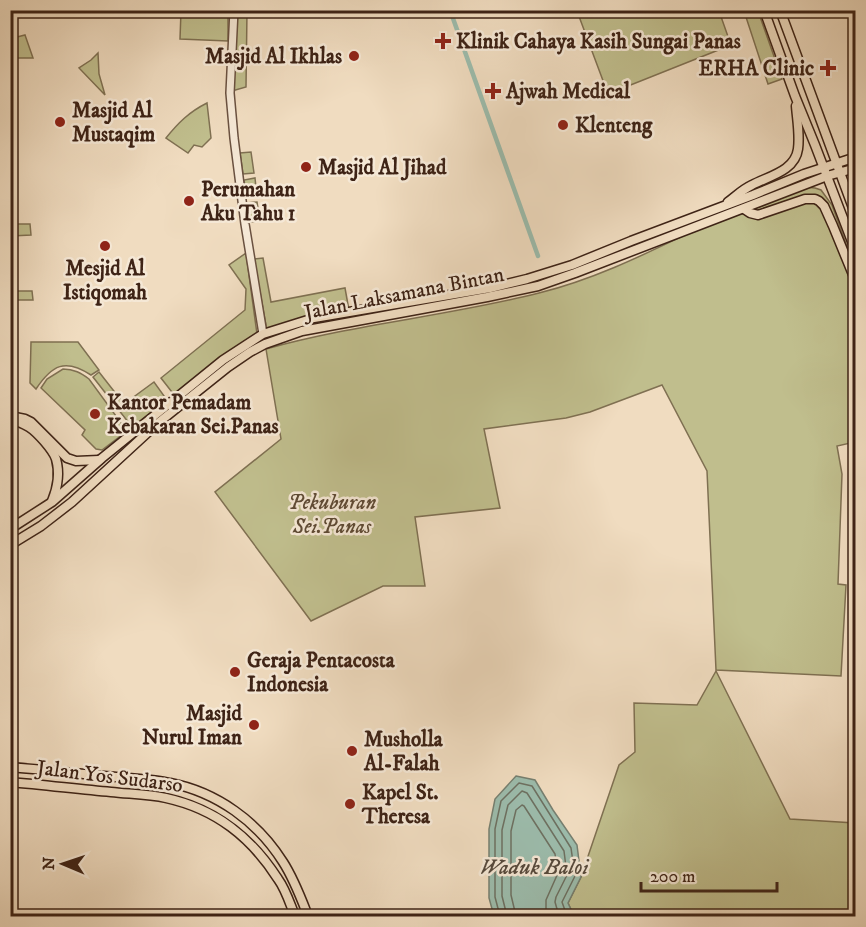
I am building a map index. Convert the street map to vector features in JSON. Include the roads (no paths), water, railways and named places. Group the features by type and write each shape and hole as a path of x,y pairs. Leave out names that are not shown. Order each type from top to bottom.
{"main road":[{"path":"764,10 855,252"},
{"path":"780,10 855,216"},
{"path":"721,207 750,186 785,169 795,159 799,141 795,96"},
{"name":"Jalan Laksamana Bintan","path":"10,545 41,526 72,502 158,423 228,367 265,344 302,331 538,286 632,241 855,157"},
{"name":"Jalan Laksamana Bintan","path":"10,529 52,502 99,460 223,360 263,334 314,318 490,288 573,269 827,176 855,168"},
{"path":"744,208 758,215 805,199 819,201 824,206 833,226 855,282"},
{"path":"10,418 25,418 31,422 67,458 76,461 99,460"},
{"path":"10,418 28,427 43,441 54,456 57,480 52,502"},
{"name":"Jalan Yos Sudarso","path":"10,766 171,783 207,795 254,824 285,866 308,916"},
{"name":"Jalan Yos Sudarso","path":"10,782 151,796 200,808 234,829 261,855 280,880 296,916"}],"street":[{"path":"234,10 230,93 233,128 245,224 263,334"}],"water":[{"name":"Waduk Baloi","path":"516,776 535,780 577,845 581,877 568,903 574,916 494,916 489,898 489,829 495,799"}],"waterway":[{"path":"450,10 538,256"}],"place":[{"name":"Klinik Cahaya Kasih Sungai Panas","path":"443,41"},
{"name":"Masjid Al Ikhlas","path":"354,56"},
{"name":"ERHA Clinic","path":"828,68"},
{"name":"Ajwah Medical","path":"493,91"},
{"name":"Masjid Al Mustaqim","path":"60,122"},
{"name":"Klenteng","path":"563,125"},
{"name":"Masjid Al Jihad","path":"306,167"},
{"name":"Perumahan Aku Tahu 1","path":"189,201"},
{"name":"Mesjid Al Istiqomah","path":"105,246"},
{"name":"Kantor Pemadam Kebakaran Sei.Panas","path":"95,414"},
{"name":"Geraja Pentacosta Indonesia","path":"235,672"},
{"name":"Masjid Nurul Iman","path":"254,725"},
{"name":"Musholla Al-Falah","path":"352,751"},
{"name":"Kapel St. Theresa","path":"350,804"}],"park label":[{"name":"Pekuburan Sei.Panas","path":"332,514"}]}
